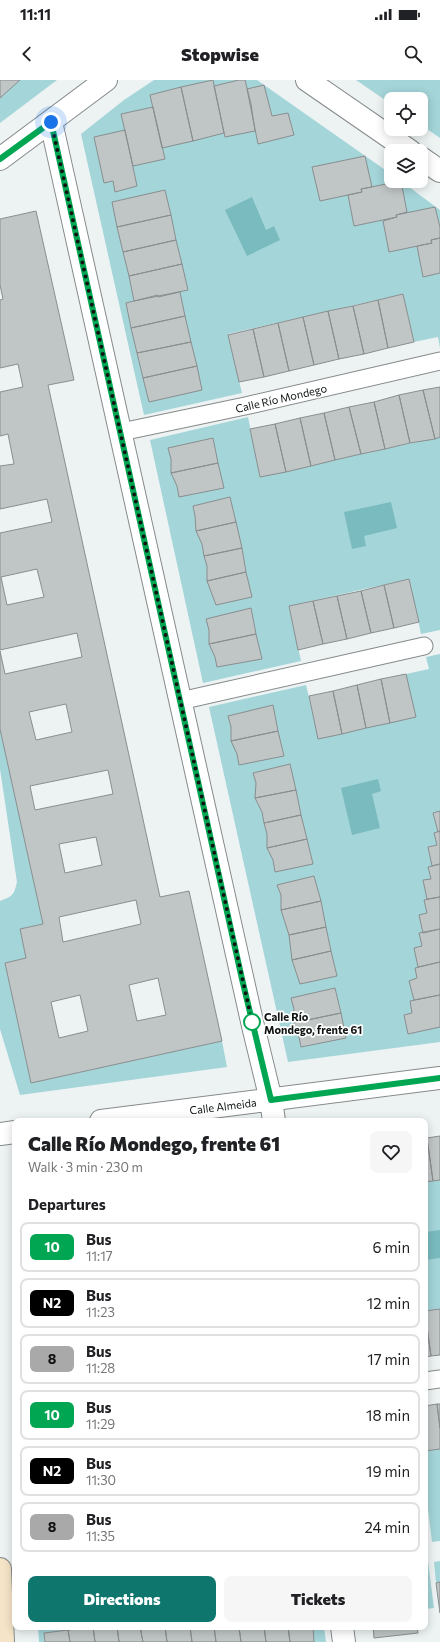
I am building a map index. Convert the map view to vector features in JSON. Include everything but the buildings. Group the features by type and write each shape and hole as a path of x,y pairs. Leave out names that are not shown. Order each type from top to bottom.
{"main road":[{"path":"0,1569 3,1642"}],"street":[{"path":"0,159 106,80"},
{"path":"307,80 400,144"},
{"path":"51,122 273,1111"},
{"path":"428,163 440,172"},
{"name":"Calle Río Mondego","path":"121,432 245,406 440,361"},
{"path":"180,701 424,646"},
{"name":"Calle Almeida","path":"153,1118 273,1111 440,1078"},
{"path":"0,1134 12,1132"},
{"path":"428,1381 440,1379"},
{"path":"342,1630 344,1642"}],"shaded area":[{"path":"0,80 57,80 0,123"},
{"path":"154,80 257,80 384,169 384,188 410,188 440,210 440,348 438,337 414,342 403,294 228,334 242,393 144,415 81,134 124,100"},
{"path":"356,80 440,80 440,138 428,130 428,92 384,92 384,99"},
{"path":"252,197 266,230 274,226 280,240 247,256 225,210"},
{"path":"248,417 260,476 440,437 440,630 421,634 409,579 289,606 301,661 203,683 150,440"},
{"path":"391,502 397,528 364,536 366,546 352,549 344,512"},
{"path":"440,654 440,1042 288,1062 209,707 306,685 319,738 415,717 406,674 429,669 426,657"},
{"path":"0,729 43,924 20,929 26,958 5,963 31,1083 222,1041 227,1067 20,1095 0,1029 0,901 8,898 12,894 15,890 17,882 0,769"},
{"path":"378,779 381,791 372,794 380,828 352,835 341,788"},
{"path":"440,1180 440,1309 428,1311 428,1182"},
{"path":"440,1230 440,1258 428,1260 428,1232"},
{"path":"440,1449 440,1541 432,1542 428,1509 428,1451"},
{"path":"428,1561 434,1608 428,1609"},
{"path":"440,1561 440,1582 436,1583 434,1562"},
{"path":"38,1630 66,1630 44,1633 45,1642 39,1642"},
{"path":"313,1630 324,1630 326,1642 314,1642"}],"bus line":[{"name":"10","path":"0,159 51,122 242,979 271,1100 440,1078"}],"place":[{"name":"Calle Río Mondego, frente 61","path":"252,1022"}],"route":[{"path":"51,122 253,1026 252,1022"}]}
